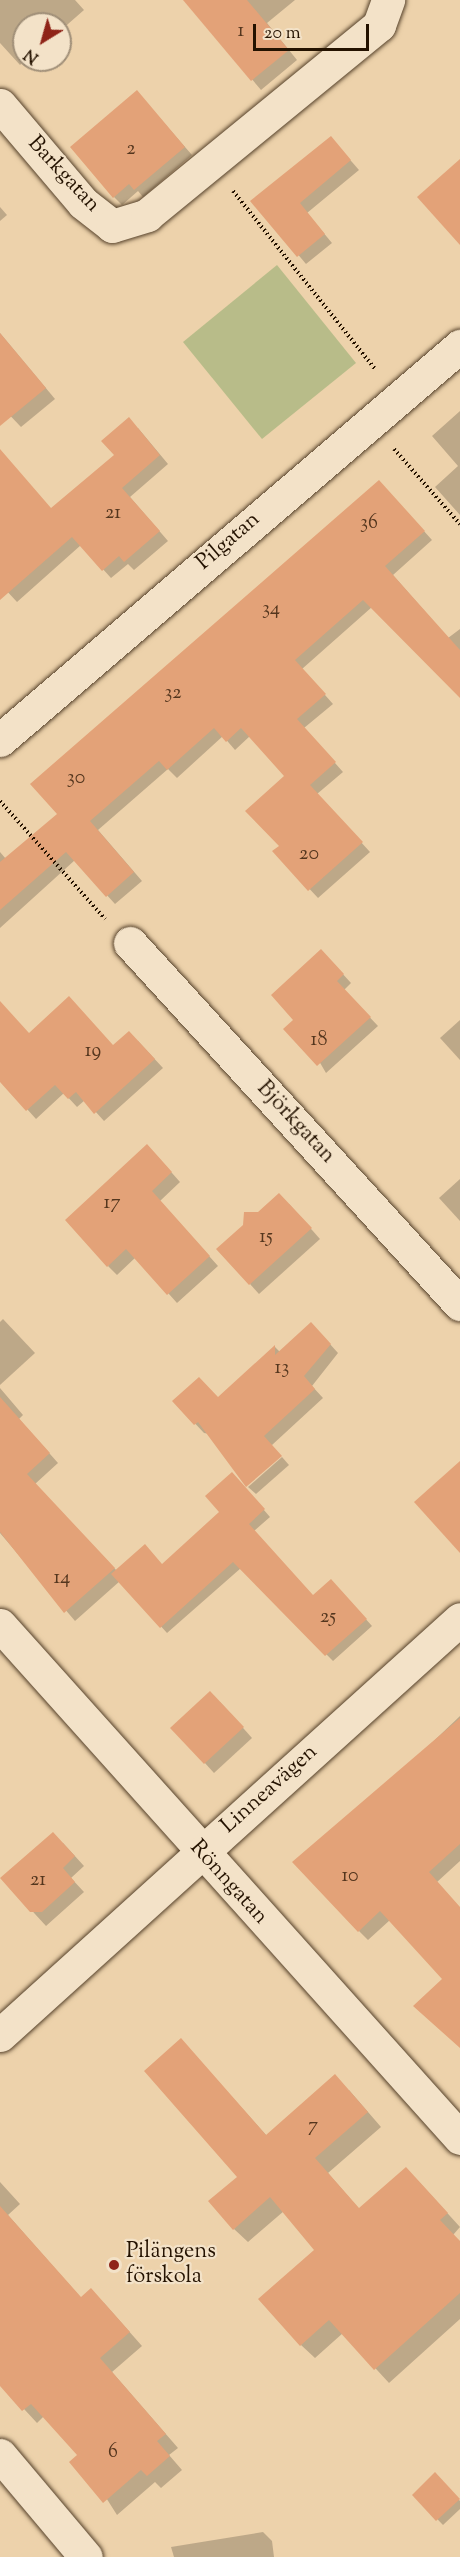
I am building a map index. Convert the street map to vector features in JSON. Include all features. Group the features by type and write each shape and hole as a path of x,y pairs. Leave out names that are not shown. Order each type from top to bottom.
{"street":[{"name":"Barkgatan","path":"0,105 83,203 112,226 147,215 379,25 387,0"},
{"name":"Pilgatan","path":"0,740 460,346"},
{"name":"Björkgatan","path":"130,943 460,1304"},
{"name":"Linneavägen","path":"0,2035 460,1619"},
{"name":"Rönngatan","path":"0,1625 200,1853 460,2138"},
{"path":"0,2455 86,2557"}],"path":[{"path":"210,162 399,399"},
{"path":"370,422 460,524"},
{"path":"0,801 130,943"}],"green space":[{"path":"277,265 356,363 262,439 183,342"}],"building":[{"path":"183,0 247,0 289,50 251,81"},
{"path":"137,90 185,147 134,190 129,184 113,198 70,147"},
{"path":"331,136 351,160 300,203 325,234 297,257 250,201"},
{"path":"460,159 460,245 417,197"},
{"path":"0,333 46,388 0,426"},
{"path":"129,417 160,455 122,488 160,531 124,562 119,556 102,571 72,537 0,600 0,449 51,508 114,455 101,441"},
{"path":"379,480 425,531 385,566 460,650 460,698 363,600 295,660 326,694 297,719 336,762 310,785 363,842 308,891 272,851 279,846 245,811 284,776 241,728 226,742 214,728 167,770 159,761 90,821 134,872 106,897 66,852 0,910 0,862 57,814 30,784"},
{"path":"321,949 344,974 337,981 371,1017 317,1066 283,1029 293,1020 271,995"},
{"path":"69,996 113,1045 129,1031 155,1059 94,1114 76,1092 68,1099 55,1085 26,1111 0,1082 0,1001 29,1033"},
{"path":"147,1144 172,1172 152,1191 210,1256 167,1295 126,1249 107,1267 65,1220"},
{"path":"279,1193 312,1228 249,1285 216,1249 243,1225 244,1212 258,1212"},
{"path":"311,1322 331,1344 304,1376 315,1389 264,1436 282,1456 246,1487 198,1422 194,1425 172,1401 199,1377 218,1397 275,1345 275,1355"},
{"path":"0,1397 50,1453 27,1474 115,1568 64,1613 0,1532"},
{"path":"460,1461 460,1553 414,1502"},
{"path":"232,1472 265,1509 249,1524 313,1595 331,1579 367,1619 325,1656 233,1562 160,1628 111,1574 145,1544 162,1564 219,1512 205,1496"},
{"path":"210,1691 244,1727 204,1764 170,1728"},
{"path":"460,1718 460,1844 429,1872 460,1907 460,2048 413,2006 442,1979 380,1911 358,1932 292,1862"},
{"path":"53,1832 75,1856 63,1868 75,1882 42,1912 30,1912 0,1878"},
{"path":"181,2038 266,2135 335,2074 368,2112 315,2158 359,2208 406,2167 448,2213 440,2220 460,2241 460,2293 374,2370 329,2320 300,2346 258,2299 314,2250 270,2197 233,2230 208,2201 237,2177 144,2071"},
{"path":"0,2206 81,2297 91,2288 130,2332 100,2358 166,2434 157,2441 170,2456 147,2476 141,2470 103,2503 69,2462 77,2455 31,2404 22,2411 0,2386"},
{"path":"435,2472 460,2499 436,2521 412,2495"}],"place":[{"name":"Pilängens förskola","path":"114,2265"}]}
